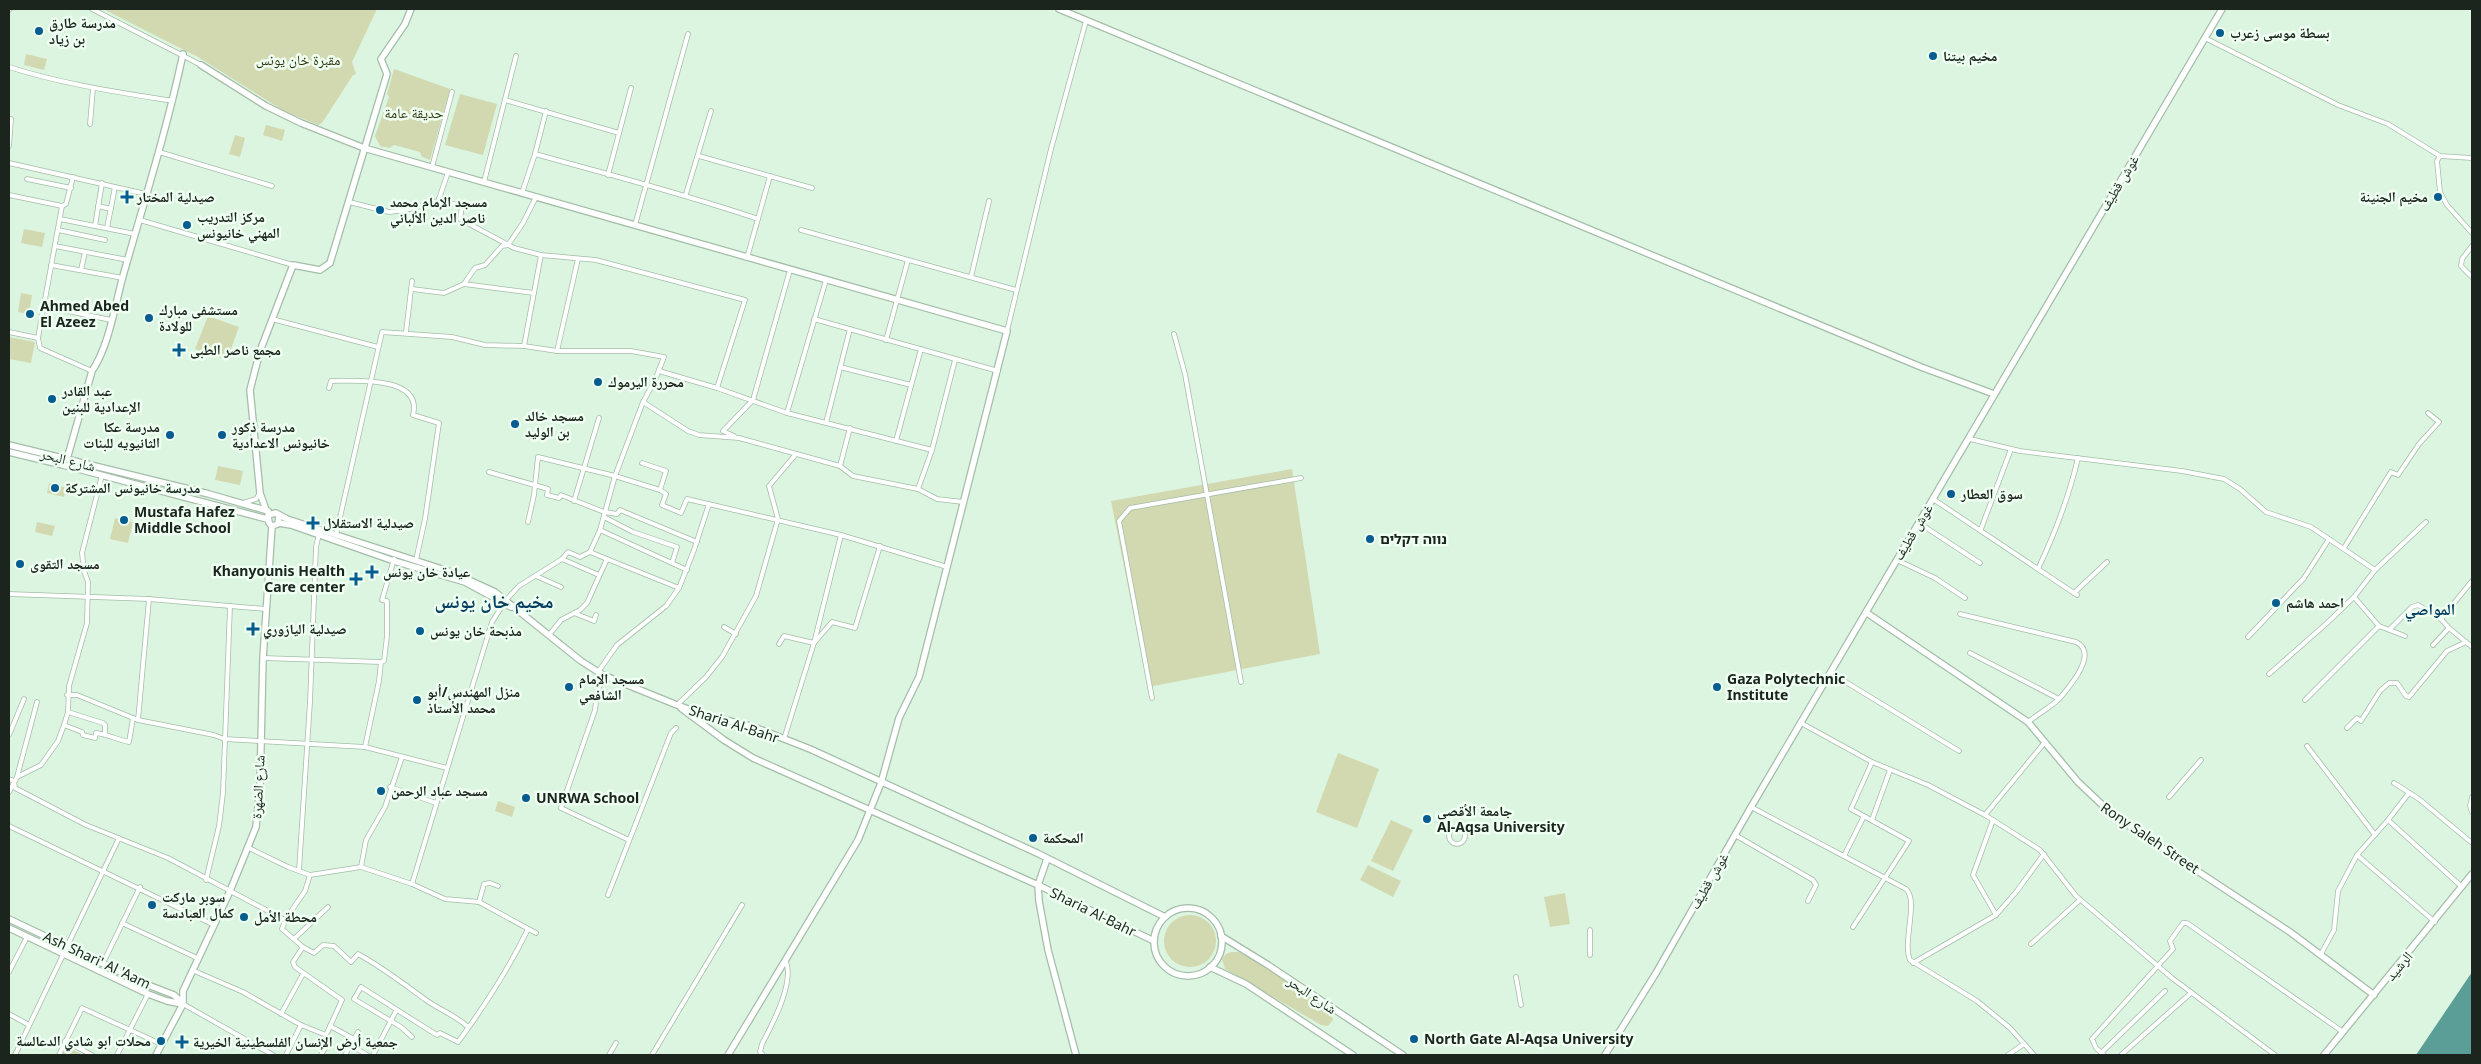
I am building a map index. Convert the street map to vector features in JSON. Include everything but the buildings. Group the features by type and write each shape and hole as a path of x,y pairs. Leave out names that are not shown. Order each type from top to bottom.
{"street":[{"path":"92,9 183,54 266,106 301,123 364,148 1007,331"},
{"path":"140,220 293,265 320,270 326,268 330,263 387,74 380,59 406,24 411,9"},
{"path":"1059,9 1920,367 1994,394"},
{"name":"غوش قطيف","path":"1605,1055 1656,972 1751,807 1970,439 1994,394 2222,9"},
{"path":"728,1055 858,840 872,811 899,718 919,677 1086,21"},
{"path":"635,225 688,34"},
{"path":"2204,38 2338,105 2388,124 2440,156 2472,158"},
{"path":"67,460 92,371 99,358 112,320 173,101 183,54"},
{"path":"484,182 516,56"},
{"path":"9,67 41,77 93,88 173,101"},
{"path":"90,124 93,88"},
{"path":"608,175 631,88"},
{"path":"432,167 452,92"},
{"path":"505,100 620,132"},
{"path":"686,194 711,111"},
{"path":"522,193 536,154 546,112"},
{"path":"9,146 11,119"},
{"path":"159,152 272,186"},
{"path":"536,154 608,175 686,194 758,219"},
{"path":"699,156 812,188"},
{"path":"2440,156 2437,161 2440,192 2447,205 2472,233"},
{"path":"9,164 146,194"},
{"path":"348,202 389,212 438,202 448,172"},
{"path":"747,258 770,176"},
{"path":"73,177 66,204 62,206 38,338 40,348 92,371"},
{"path":"27,180 71,188"},
{"path":"95,226 102,183"},
{"path":"107,228 115,186"},
{"path":"9,195 62,206"},
{"path":"464,284 475,268 485,265 502,246 508,245 523,223 536,197"},
{"path":"439,199 462,207 460,219 508,245 541,255 596,260 745,300 717,388"},
{"path":"971,277 989,201"},
{"path":"98,206 111,209"},
{"path":"60,219 135,234"},
{"path":"58,230 104,240"},
{"path":"800,230 1016,290"},
{"path":"55,246 128,260"},
{"path":"2472,246 2462,259 2461,266 2472,277"},
{"path":"81,270 84,252"},
{"path":"524,346 541,255"},
{"path":"557,351 578,259"},
{"path":"886,340 908,260"},
{"path":"51,265 123,278"},
{"path":"293,265 254,368 250,390 260,493 269,512 267,519 272,526 279,523 336,535 416,560 481,584 504,602"},
{"path":"790,270 753,400 723,431 739,438 840,466 853,476 918,489 937,500 963,502"},
{"path":"787,413 826,280"},
{"path":"406,332 412,281"},
{"path":"412,289 444,292 464,284 534,292"},
{"path":"44,306 112,320"},
{"path":"272,319 378,346"},
{"path":"814,319 998,371"},
{"path":"826,423 850,329"},
{"path":"9,332 38,338"},
{"path":"336,535 367,400 369,379 382,332 406,332 452,337 485,345 524,346 557,351 614,351 664,357 643,402 615,476 600,530 590,552 580,557 568,552 562,559 519,586 504,602 492,622 412,884"},
{"path":"1174,334 1185,374 1241,682"},
{"path":"896,441 921,349"},
{"path":"918,489 932,450 955,360"},
{"path":"840,367 911,385"},
{"path":"659,371 717,388 787,413 932,450"},
{"path":"329,388 331,381 369,379 404,389 414,404 413,415 439,424 425,519 416,560"},
{"path":"643,402 688,431 699,435 739,438"},
{"path":"2344,548 2391,472 2398,475 2419,444 2439,422 2428,413"},
{"path":"574,501 586,468 599,418"},
{"path":"840,466 850,428"},
{"path":"1970,439 2011,449 2182,471 2224,479 2240,489 2266,512 2282,519 2311,527 2375,570"},
{"name":"شارع البحر","path":"9,445 279,515"},
{"path":"1981,529 2011,449"},
{"name":"شارع البحر","path":"9,452 267,519"},
{"path":"279,523 279,515 394,561 465,582 517,610 601,673 677,705 706,677 736,634 756,596 778,519 769,486 796,454"},
{"path":"528,522 538,457 586,468 660,490 666,494 662,505 682,513 687,499 841,534 947,567"},
{"path":"2038,569 2057,528 2072,485 2078,458"},
{"path":"642,463 666,471 660,490"},
{"path":"488,472 548,489 547,494 559,498 561,495 604,515 633,532 677,548 672,563"},
{"path":"9,779 15,779 41,765 58,741 68,712 68,695 84,636 88,597 88,582 84,571 82,553 102,475"},
{"path":"1152,698 1119,521 1130,508 1301,478"},
{"path":"242,504 256,499 260,493"},
{"path":"1933,499 1981,529 2075,594 2107,562"},
{"path":"630,840 561,808 595,710 601,673 617,645 666,606 679,588 709,504"},
{"path":"604,515 617,514 620,510 697,542"},
{"path":"2269,674 2354,596 2375,570 2426,522"},
{"path":"1919,523 1980,563"},
{"name":"شارع الضهرة","path":"156,1055 183,1004 183,991 249,848 259,809 263,658 272,526"},
{"path":"600,530 687,570"},
{"path":"299,870 312,660 316,546 320,532"},
{"path":"784,739 814,643 841,534"},
{"path":"2248,637 2304,578 2329,538"},
{"path":"814,643 832,622 855,628 880,546"},
{"path":"590,552 679,588"},
{"path":"365,747 379,682 381,662 384,661 386,651 387,601 382,600 396,554"},
{"path":"562,559 599,575"},
{"path":"549,635 562,620 587,603 607,559"},
{"path":"1897,560 1935,578 1965,598"},
{"path":"536,576 561,587"},
{"path":"2441,619 2472,581"},
{"path":"9,594 149,599 266,609"},
{"path":"2354,596 2379,626 2405,636"},
{"path":"138,720 149,599"},
{"path":"2390,629 2415,605 2418,605 2441,619 2448,628 2472,647"},
{"path":"206,880 219,826 223,793 230,606"},
{"path":"574,613 594,621 596,615"},
{"name":"Rony Saleh Street","path":"1867,613 2028,722 2078,782 2114,816 2321,954 2374,995"},
{"path":"1960,614 2081,644 2086,652 2083,663 2059,699 2028,722"},
{"path":"2305,700 2379,626"},
{"path":"724,627 736,634"},
{"path":"2433,645 2448,628"},
{"path":"779,644 784,636 814,643"},
{"path":"2347,728 2357,718 2361,720 2380,691 2389,683 2397,683 2406,696 2409,697 2447,652 2466,642"},
{"path":"1970,652 2059,699"},
{"path":"263,658 381,662"},
{"path":"1831,673 1958,751"},
{"path":"68,695 77,695 138,720 214,735 224,739 365,747 447,768"},
{"path":"9,735 24,700"},
{"path":"9,792 15,779 37,702"},
{"name":"Sharia Al-Bahr","path":"677,705 754,727 784,739 1047,859 1165,917"},
{"name":"Sharia Al-Bahr","path":"677,705 738,749 1038,885 1154,941"},
{"path":"68,712 105,724 104,733"},
{"path":"64,725 82,732 83,735 95,738 96,733 104,733 112,738 129,742 133,718"},
{"path":"1801,723 1872,762 1928,785 1985,815 2044,854 2071,892 2080,900 2191,993 2275,1055"},
{"path":"608,895 668,741 676,728"},
{"path":"1985,815 2045,742"},
{"path":"2307,746 2375,834"},
{"path":"361,867 366,840 385,806 402,756"},
{"path":"2169,797 2201,760"},
{"path":"1853,927 1909,841 1852,809 1872,762"},
{"path":"1872,820 1890,770"},
{"path":"15,779 15,788 86,825 168,858 206,880 285,920"},
{"path":"2394,783 2472,843"},
{"path":"390,787 436,803"},
{"path":"2321,954 2334,930 2338,891 2357,855 2409,793"},
{"path":"2472,797 2470,806 2472,812"},
{"path":"1751,807 1886,878 1910,893 1907,952 1913,963 1977,1001 2010,1028 2034,1055"},
{"path":"1844,856 1864,816"},
{"path":"1993,820 1974,875 1996,915"},
{"path":"2388,820 2462,887"},
{"path":"9,826 214,924"},
{"path":"1458,828 1464,831 1465,838 1462,842 1456,844 1450,840 1449,835 1453,829 1458,828"},
{"path":"1735,835 1813,880 1816,885 1808,901"},
{"path":"15,1055 119,838"},
{"path":"249,848 310,875 361,867 412,884 445,899 479,902 536,933"},
{"path":"1913,963 1996,915 2018,891 2044,854"},
{"path":"2357,855 2435,922"},
{"path":"1047,859 1038,885 1048,950 1076,1055"},
{"name":"الرشيد","path":"2324,1055 2435,922 2472,874"},
{"path":"310,875 305,891 285,920 282,929 295,938 303,947 314,953 322,945 334,946 351,962 358,954 415,990 426,1000 456,1016 468,1027"},
{"path":"479,902 484,884 490,883 498,886"},
{"path":"103,963 140,887"},
{"path":"2031,944 2080,900"},
{"path":"652,1055 742,905"},
{"path":"295,938 328,907"},
{"path":"1194,909 1212,918 1221,936 1219,953 1210,967 1201,973 1190,976 1179,975 1168,970 1160,962 1155,952 1155,932 1165,917 1174,911 1194,909"},
{"name":"Ash Shari' Al 'Aam","path":"9,919 174,995 183,1004"},
{"path":"122,923 197,958"},
{"path":"2165,991 2103,1054 2096,1048 2092,1038 2173,949 2170,941 2183,923 2187,923 2343,1032"},
{"path":"9,928 148,994 167,1001 183,1004 273,1055"},
{"path":"412,1037 401,1027 354,999 361,987 390,1003 396,1011 437,1035 440,1033 458,1042 496,981 505,972 528,929"},
{"path":"1590,930 1590,955"},
{"name":"شارع البحر","path":"1221,936 1403,1055"},
{"path":"9,972 27,937"},
{"path":"303,947 293,962 295,967 342,1000 326,1035 325,1041 327,1045 321,1055"},
{"path":"763,1055 760,1052 762,1044 788,984 788,966 785,960"},
{"name":"شارع البحر","path":"1210,967 1246,984 1353,1055"},
{"path":"192,970 243,992 301,1025 326,1035"},
{"path":"281,1014 303,974"},
{"path":"1516,977 1521,1005"},
{"path":"2120,1055 2191,993"},
{"path":"117,1055 148,994"},
{"path":"59,1055 82,1008 162,1044"},
{"path":"373,1055 396,1011"},
{"path":"9,1014 28,1025"},
{"path":"286,1055 301,1025"},
{"path":"330,1026 354,1039"},
{"path":"345,1055 358,1032"},
{"path":"65,1042 92,1055"},
{"path":"609,1055 616,1042"},
{"path":"2008,1055 2024,1044"},
{"path":"351,1045 367,1055"},
{"path":"80,1055 82,1050"}],"green space":[{"name":"مقبرة خان يونس","path":"103,9 377,9 352,62 356,74 353,75 322,123 318,125 284,111 198,57"},
{"path":"26,54 47,59 44,70 24,65"},
{"name":"حديقة عامة","path":"394,69 450,89 430,160 422,157 420,152 394,145 389,148 380,146 375,136 389,97 387,94"},
{"path":"460,94 497,104 483,155 445,145"},
{"path":"266,125 285,130 282,141 263,135"},
{"path":"235,135 245,138 240,157 229,154"},
{"path":"24,229 45,233 42,247 21,243"},
{"path":"21,293 32,295 29,314 18,312"},
{"path":"208,316 239,327 227,360 195,349"},
{"path":"9,337 35,342 31,363 9,359"},
{"path":"218,466 243,471 240,485 215,480"},
{"path":"1292,469 1320,654 1148,687 1111,501"},
{"path":"49,483 67,488 64,497 47,493"},
{"path":"115,518 133,522 128,543 110,539"},
{"path":"37,522 55,526 52,536 35,532"},
{"path":"1338,753 1379,769 1357,828 1316,812"},
{"path":"498,801 515,807 512,817 495,811"},
{"path":"1391,820 1413,830 1393,871 1371,861"},
{"path":"1368,865 1401,881 1393,897 1360,880"},
{"path":"1565,893 1570,924 1550,927 1544,897"},
{"path":"1190,915 1204,919 1212,927 1216,941 1212,955 1204,963 1190,967 1176,963 1168,955 1164,941 1168,927 1176,919"},
{"path":"1231,952 1239,952 1261,964 1330,1011 1333,1020 1328,1026 1321,1025 1225,969 1222,959"},
{"path":"66,1046 81,1054 81,1055 62,1055"}],"water":[{"path":"2472,972 2472,1055 2416,1055"}],"place":[{"name":"مدرسة طارق بن زياد","path":"39,31"},
{"name":"بسطة موسى زعرب","path":"2220,33"},
{"name":"مخيم بيتنا","path":"1933,56"},
{"name":"صيدلية المختار","path":"127,197"},
{"name":"مخيم الجنينة","path":"2438,197"},
{"name":"مسجد الإمام محمد ناصر الدين الألباني","path":"380,210"},
{"name":"مركز التدريب المهني خانيونس","path":"187,225"},
{"name":"Ahmed Abed El Azeez","path":"30,314"},
{"name":"مستشفى مبارك للولادة","path":"149,318"},
{"name":"مجمع ناصر الطبى","path":"179,350"},
{"name":"محررة اليرموك","path":"598,382"},
{"name":"عبد القادر الإعدادية للبنين","path":"52,399"},
{"name":"مسجد خالد بن الوليد","path":"515,424"},
{"name":"مدرسة عكا الثانيويه للبنات","path":"170,435"},
{"name":"مدرسة ذكور خانيونس الاعدادية","path":"222,435"},
{"name":"مدرسة خانيونس المشتركة","path":"55,488"},
{"name":"سوق العطار","path":"1951,494"},
{"name":"Mustafa Hafez Middle School","path":"124,520"},
{"name":"صيدلية الاستقلال","path":"313,523"},
{"name":"נווה דקלים","path":"1370,539"},
{"name":"مسجد التقوى","path":"20,564"},
{"name":"عيادة خان يونس","path":"372,572"},
{"name":"Khanyounis Health Care center","path":"356,579"},
{"name":"احمد هاشم","path":"2276,603"},
{"name":"صيدلية اليازوري","path":"253,629"},
{"name":"مذبحة خان يونس","path":"420,631"},
{"name":"مسجد الإمام الشافعي","path":"569,687"},
{"name":"Gaza Polytechnic Institute","path":"1717,687"},
{"name":"منزل المهندس/أبو محمد الأستاذ","path":"417,700"},
{"name":"مسجد عباد الرحمن","path":"381,791"},
{"name":"UNRWA School","path":"526,798"},
{"name":"جامعة الأقصى Al-Aqsa University","path":"1427,819"},
{"name":"المحكمة","path":"1033,838"},
{"name":"سوبر ماركت كمال العبادسة","path":"152,905"},
{"name":"محطة الأمل","path":"244,917"},
{"name":"North Gate Al-Aqsa University","path":"1414,1039"},
{"name":"محلات ابو شادي الدعالسة","path":"161,1041"},
{"name":"جمعية أرض الإنسان الفلسطينية الخيرية","path":"182,1042"}],"district":[{"name":"مخيم خان يونس","path":"494,601"},
{"name":"المواصي","path":"2430,609"}]}
